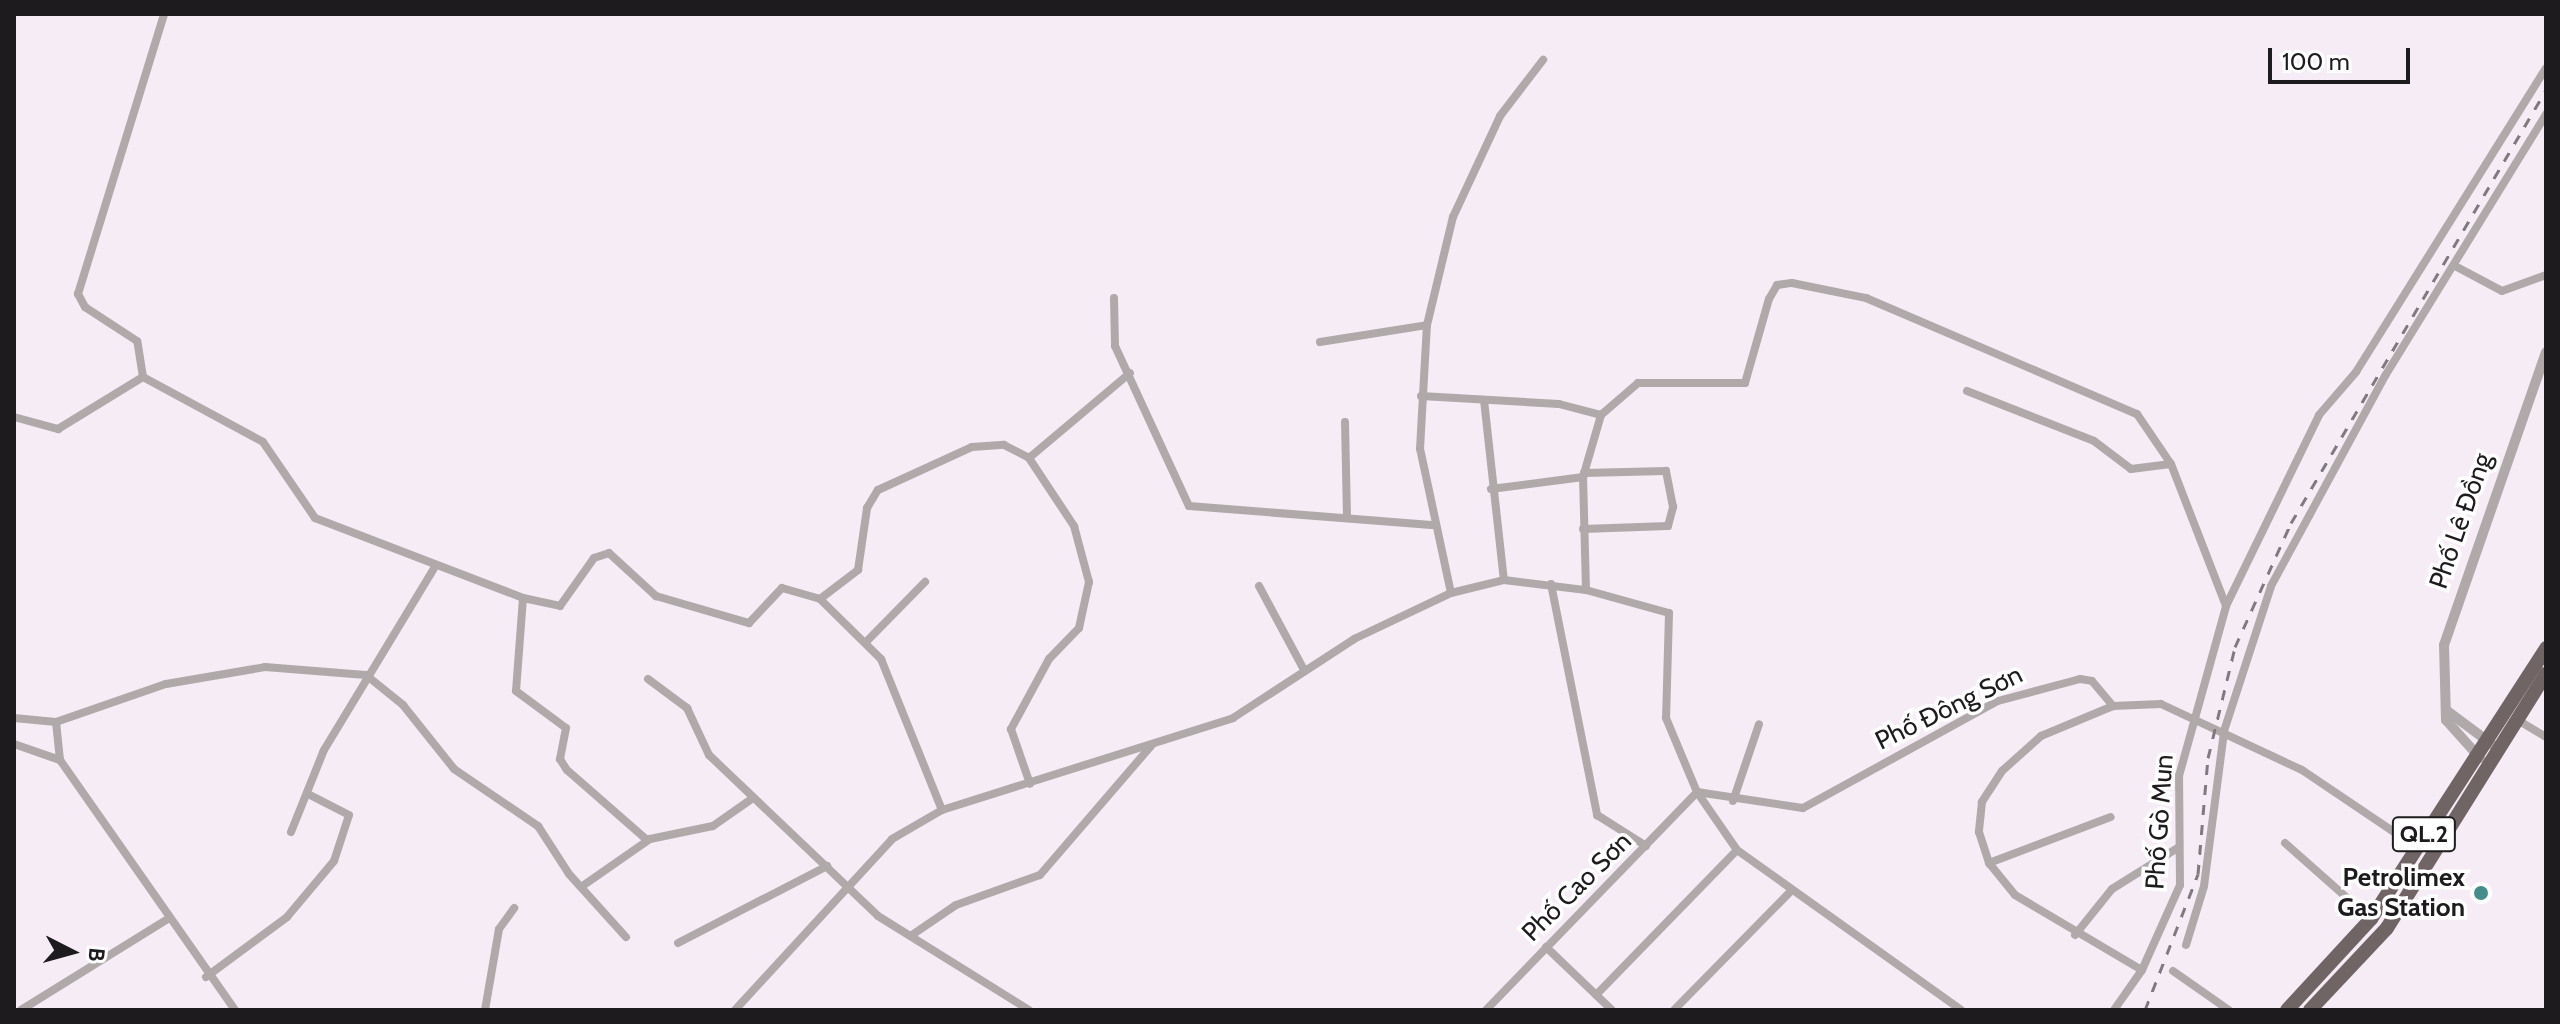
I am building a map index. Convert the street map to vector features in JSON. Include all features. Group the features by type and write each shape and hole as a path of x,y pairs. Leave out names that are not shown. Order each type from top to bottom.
{"highway":[{"name":"QL.2","path":"2287,1010 2371,919 2482,739 2546,648"},
{"name":"QL.2","path":"2316,1008 2387,928 2546,674"}],"street":[{"path":"143,377 137,341 85,307 78,294 164,14"},
{"path":"1451,593 1431,525 1421,396 1427,325 1453,217 1500,116 1543,60"},
{"name":"Phố Gò Mun","path":"2114,1010 2142,970 2172,912 2179,847 2179,776 2192,717 2226,606 2319,415 2356,372 2546,68"},
{"path":"2186,945 2204,886 2224,731 2257,622 2300,526 2546,114"},
{"path":"2455,266 2502,291 2546,275"},
{"path":"1586,590 1583,475 1601,415 1638,383 1745,383 1769,299 1777,285 1792,283 1866,298 2098,394 2147,422 2171,464 2226,606"},
{"path":"1114,298 1111,329 1189,506 1294,517 1347,514 1431,525"},
{"path":"1320,342 1427,325"},
{"name":"Phố Lê Đồng","path":"2445,709 2447,632 2543,368 2546,352"},
{"path":"1029,458 1130,373"},
{"path":"14,417 58,429 143,377"},
{"path":"143,377 263,442 315,518 523,598 560,606 594,558 609,553 656,596 749,623 782,588 820,599 867,641 881,659 942,810"},
{"path":"1967,391 2094,441 2131,469 2171,464"},
{"path":"1421,396 1484,400 1601,415"},
{"path":"1484,400 1491,489 1504,580"},
{"path":"1345,422 1347,514"},
{"path":"820,599 858,570 867,508 878,490 972,447 1004,445 1029,458 1074,526 1089,582 1079,628 1049,659 1011,729 1030,784"},
{"path":"1491,489 1583,475 1666,471 1673,507 1668,526 1583,529"},
{"path":"291,832 324,750 366,675 436,565"},
{"path":"735,1010 892,839 942,810 1233,718 1303,668 1451,593 1504,580 1586,590 1669,613 1666,718 1697,792 1737,850 1961,1010"},
{"path":"867,641 925,582"},
{"path":"1551,584 1597,815 1646,846"},
{"path":"1259,586 1303,668"},
{"path":"523,598 516,691 566,728 560,759 567,770 647,840"},
{"path":"14,718 56,722 217,674 289,666 366,675 403,705 454,769 538,826 581,887 626,937"},
{"path":"648,679 687,708 709,755 827,866 848,890 1029,1010"},
{"name":"Phố Đông Sơn","path":"1697,792 1783,810 1815,804 1930,735 2059,680 2092,681 2113,706"},
{"path":"2142,970 2075,935 2015,895 1989,863 1979,832 1982,802 2002,771 2041,736 2113,706 2161,704 2302,770 2416,847"},
{"path":"2445,709 2497,748"},
{"path":"2445,709 2451,729 2488,764"},
{"path":"2516,719 2546,737"},
{"path":"56,722 60,760 166,920 206,977 235,1010"},
{"path":"1733,801 1759,724"},
{"path":"14,744 60,760"},
{"path":"912,935 956,905 1040,875 1152,745"},
{"name":"Phố Cao Sơn","path":"1486,1010 1697,792"},
{"path":"206,977 287,917 334,861 349,815 308,794"},
{"path":"581,887 647,840 713,826 753,798"},
{"path":"1989,863 2111,817"},
{"path":"2285,843 2371,919"},
{"path":"2075,935 2112,889 2179,847"},
{"path":"1596,995 1737,850"},
{"path":"678,943 827,866"},
{"path":"1674,1010 1791,891"},
{"path":"485,1010 499,929 514,908"},
{"path":"21,1010 166,920"},
{"path":"1546,947 1612,1010"},
{"path":"2173,971 2229,1010"},
{"path":"1495,1001 1505,1010"}],"railway":[{"path":"2145,1010 2198,874 2208,758 2235,647 2291,523 2546,90"}],"place":[{"name":"Petrolimex Gas Station","path":"2481,893"}]}
